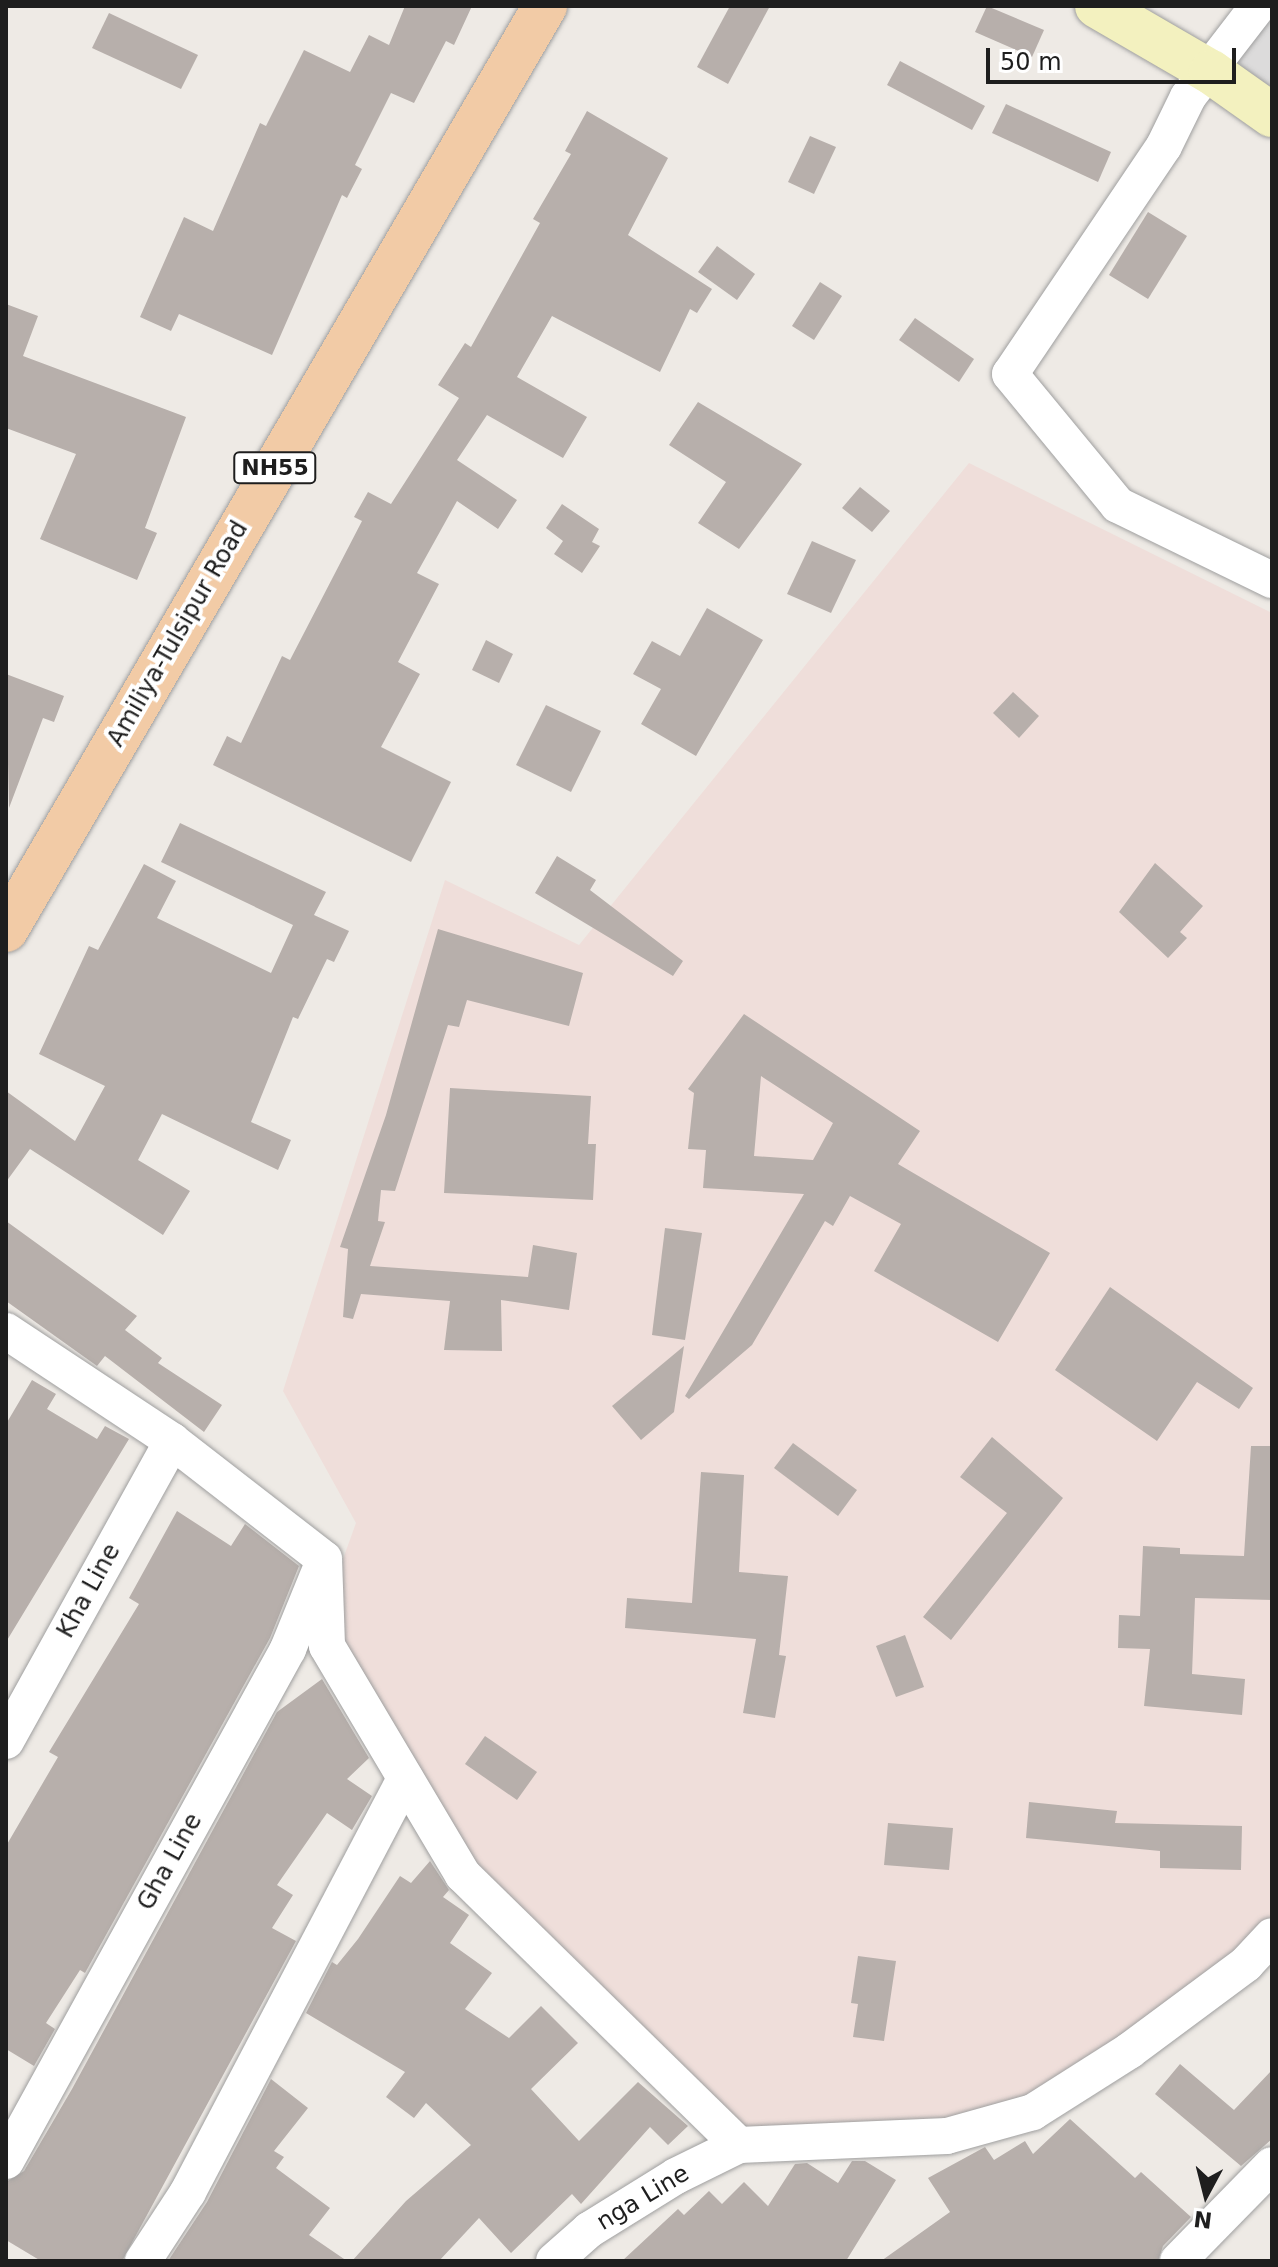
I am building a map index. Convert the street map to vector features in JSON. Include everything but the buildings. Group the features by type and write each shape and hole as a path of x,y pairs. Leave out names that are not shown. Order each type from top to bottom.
{"main road":[{"name":"Amiliya-Tulsipur Road","path":"6,930 545,6"}],"street":[{"path":"1097,6 1211,72 1272,115"},
{"path":"1258,6 1211,72 1188,97 1164,146 1010,374 1118,505 1272,580"},
{"path":"9,1339 172,1441 324,1559 327,1646 463,1875 739,2145 947,2136 1033,2112 1140,2042 1246,1964 1272,1936"},
{"name":"Kha Line","path":"6,1741 172,1441"},
{"name":"Gha Line","path":"6,2161 288,1649 324,1559"},
{"path":"143,2261 188,2192 405,1778"},
{"name":"nga Line","path":"554,2261 601,2222 739,2145"},
{"path":"1178,2261 1272,2165"}],"shaded area":[{"path":"1272,8 1272,106 1225,73"},
{"path":"969,463 1272,613 1272,1923 1032,2105 946,2123 744,2135 479,1870 339,1647 343,1559 356,1523 283,1391 445,880 579,945"}]}
